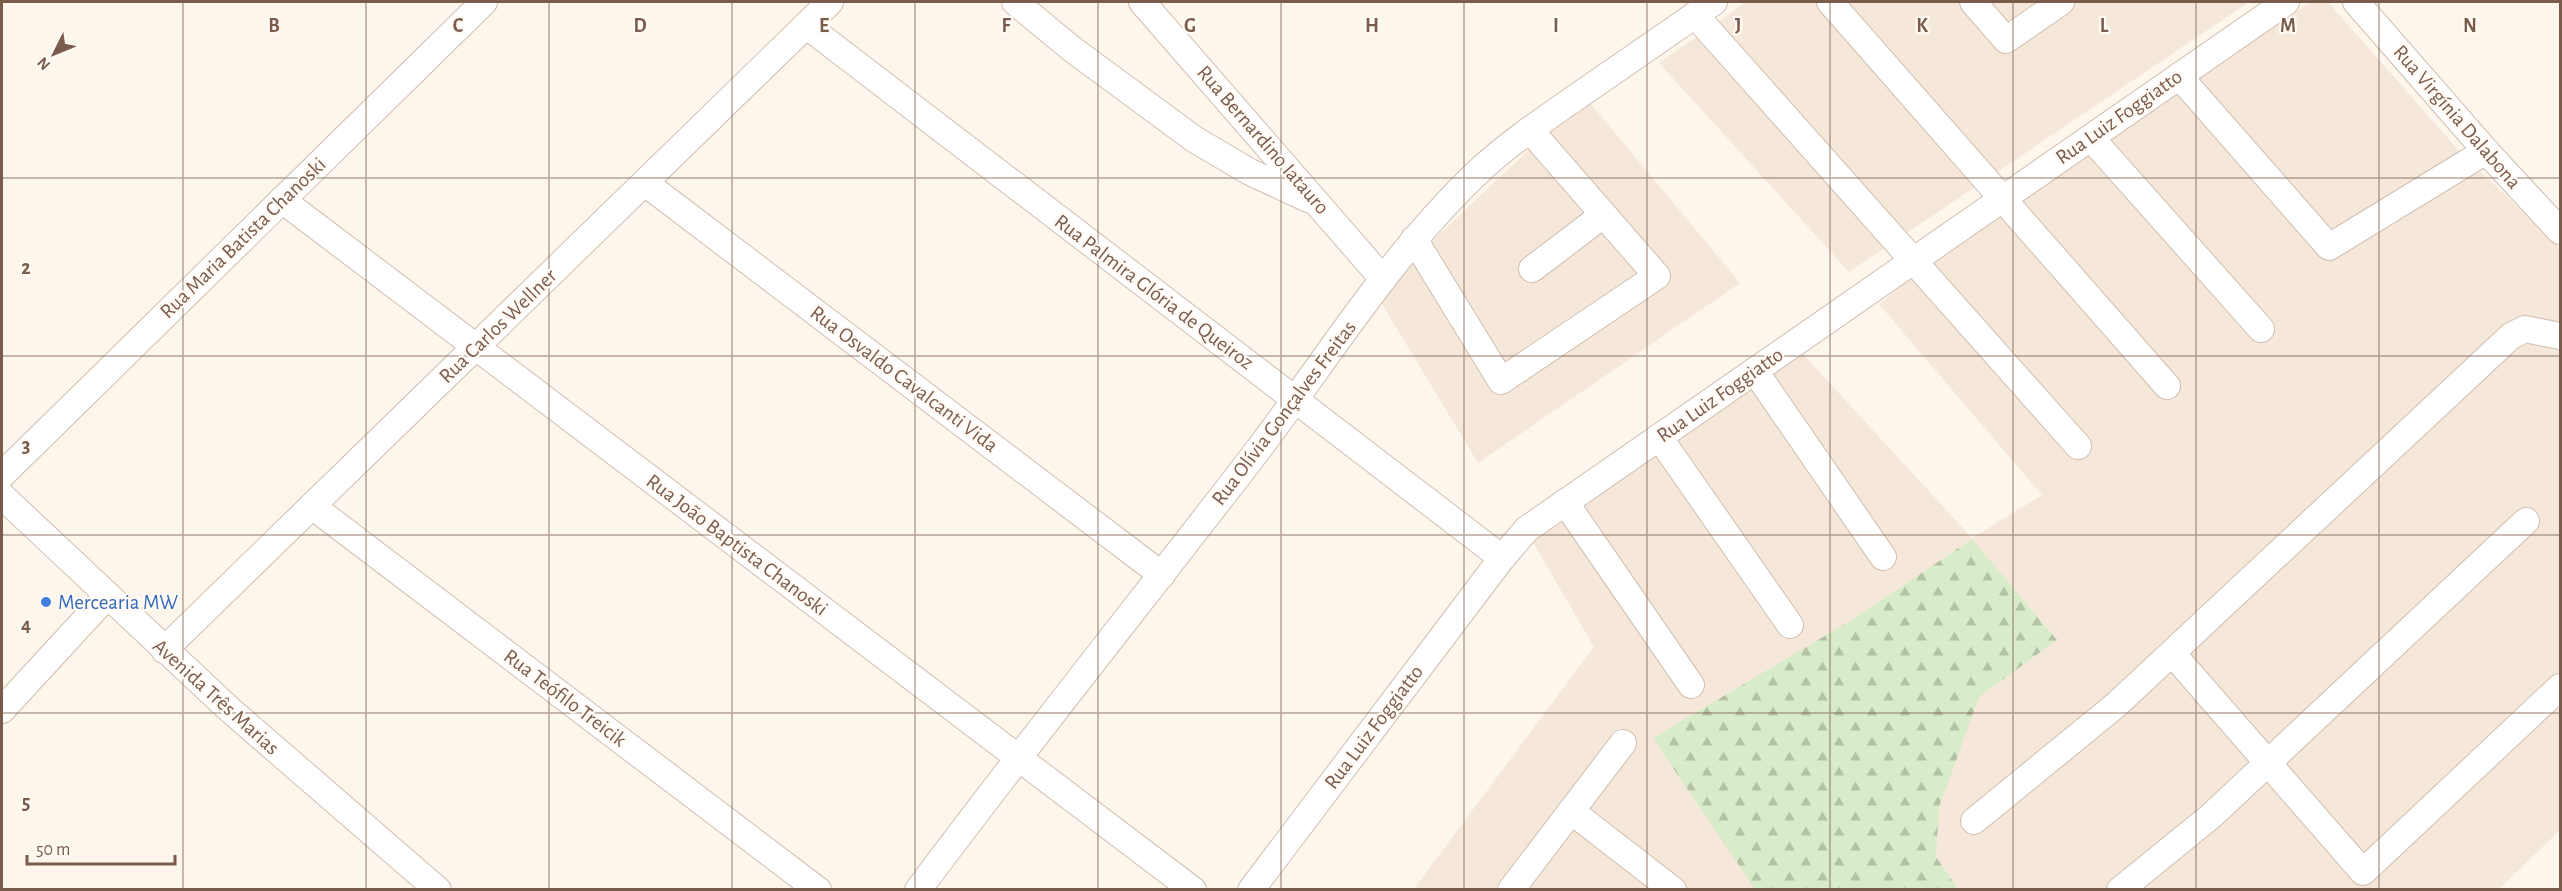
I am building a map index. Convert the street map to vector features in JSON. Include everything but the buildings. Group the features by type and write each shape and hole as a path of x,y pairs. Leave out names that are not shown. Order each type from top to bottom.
{"street":[{"name":"Rua Maria Batista Chanoski","path":"2,475 484,2"},
{"name":"Rua Carlos Wellner","path":"164,650 830,2"},
{"path":"1015,2 1072,49 1194,139 1250,172 1317,203"},
{"path":"1830,2 2167,386"},
{"path":"1972,2 2006,39 2061,2"},
{"name":"Rua Luiz Foggiatto","path":"1251,890 1502,558 1527,529 2286,2"},
{"name":"Rua Virgínia Dalabona","path":"2356,2 2486,151 2560,231"},
{"name":"Rua Bernardino Iatauro","path":"1154,6 1383,279"},
{"path":"1704,8 1913,260 2078,446"},
{"name":"Rua Olívia Gonçalves Freitas","path":"918,890 1017,756 1162,575 1296,400 1414,239 1482,168 1530,130 1704,8"},
{"name":"Rua Palmira Glória de Queiroz","path":"807,26 1502,558"},
{"path":"2179,76 2329,247 2486,151"},
{"path":"1414,239 1501,381 1657,276 1530,130"},
{"path":"2091,138 2261,329"},
{"name":"Rua Osvaldo Cavalcanti Vida","path":"645,183 1162,575"},
{"name":"Rua João Baptista Chanoski","path":"282,200 1193,890"},
{"path":"1532,269 1603,215"},
{"path":"1974,821 2116,705 2511,336 2525,329 2560,336"},
{"path":"1755,370 1883,557"},
{"path":"1659,437 1790,625"},
{"name":"Avenida Três Marias","path":"2,496 164,650 284,759 438,890"},
{"path":"1565,502 1691,685"},
{"name":"Rua Teófilo Treicik","path":"312,507 818,890"},
{"path":"2120,890 2211,816 2526,521"},
{"path":"2,710 107,596"},
{"path":"2172,653 2363,872 2560,687"},
{"path":"1511,890 1623,743"},
{"path":"1571,811 1673,890"}],"shaded area":[{"path":"1746,2 2249,2 1849,272 1659,63"},
{"path":"2311,2 2328,2 2461,153 2560,247 2560,830 2499,889 1413,890 1594,647 1531,539 1802,353 1972,538 2042,495 1879,304 2102,141"},
{"path":"1585,97 1740,283 1478,463 1376,294"}],"green space":[{"path":"1972,539 2057,640 1979,697 1939,807 1936,857 1958,889 1755,889 1653,738 1853,619"}],"place":[{"name":"Mercearia MW","path":"46,602"}]}
